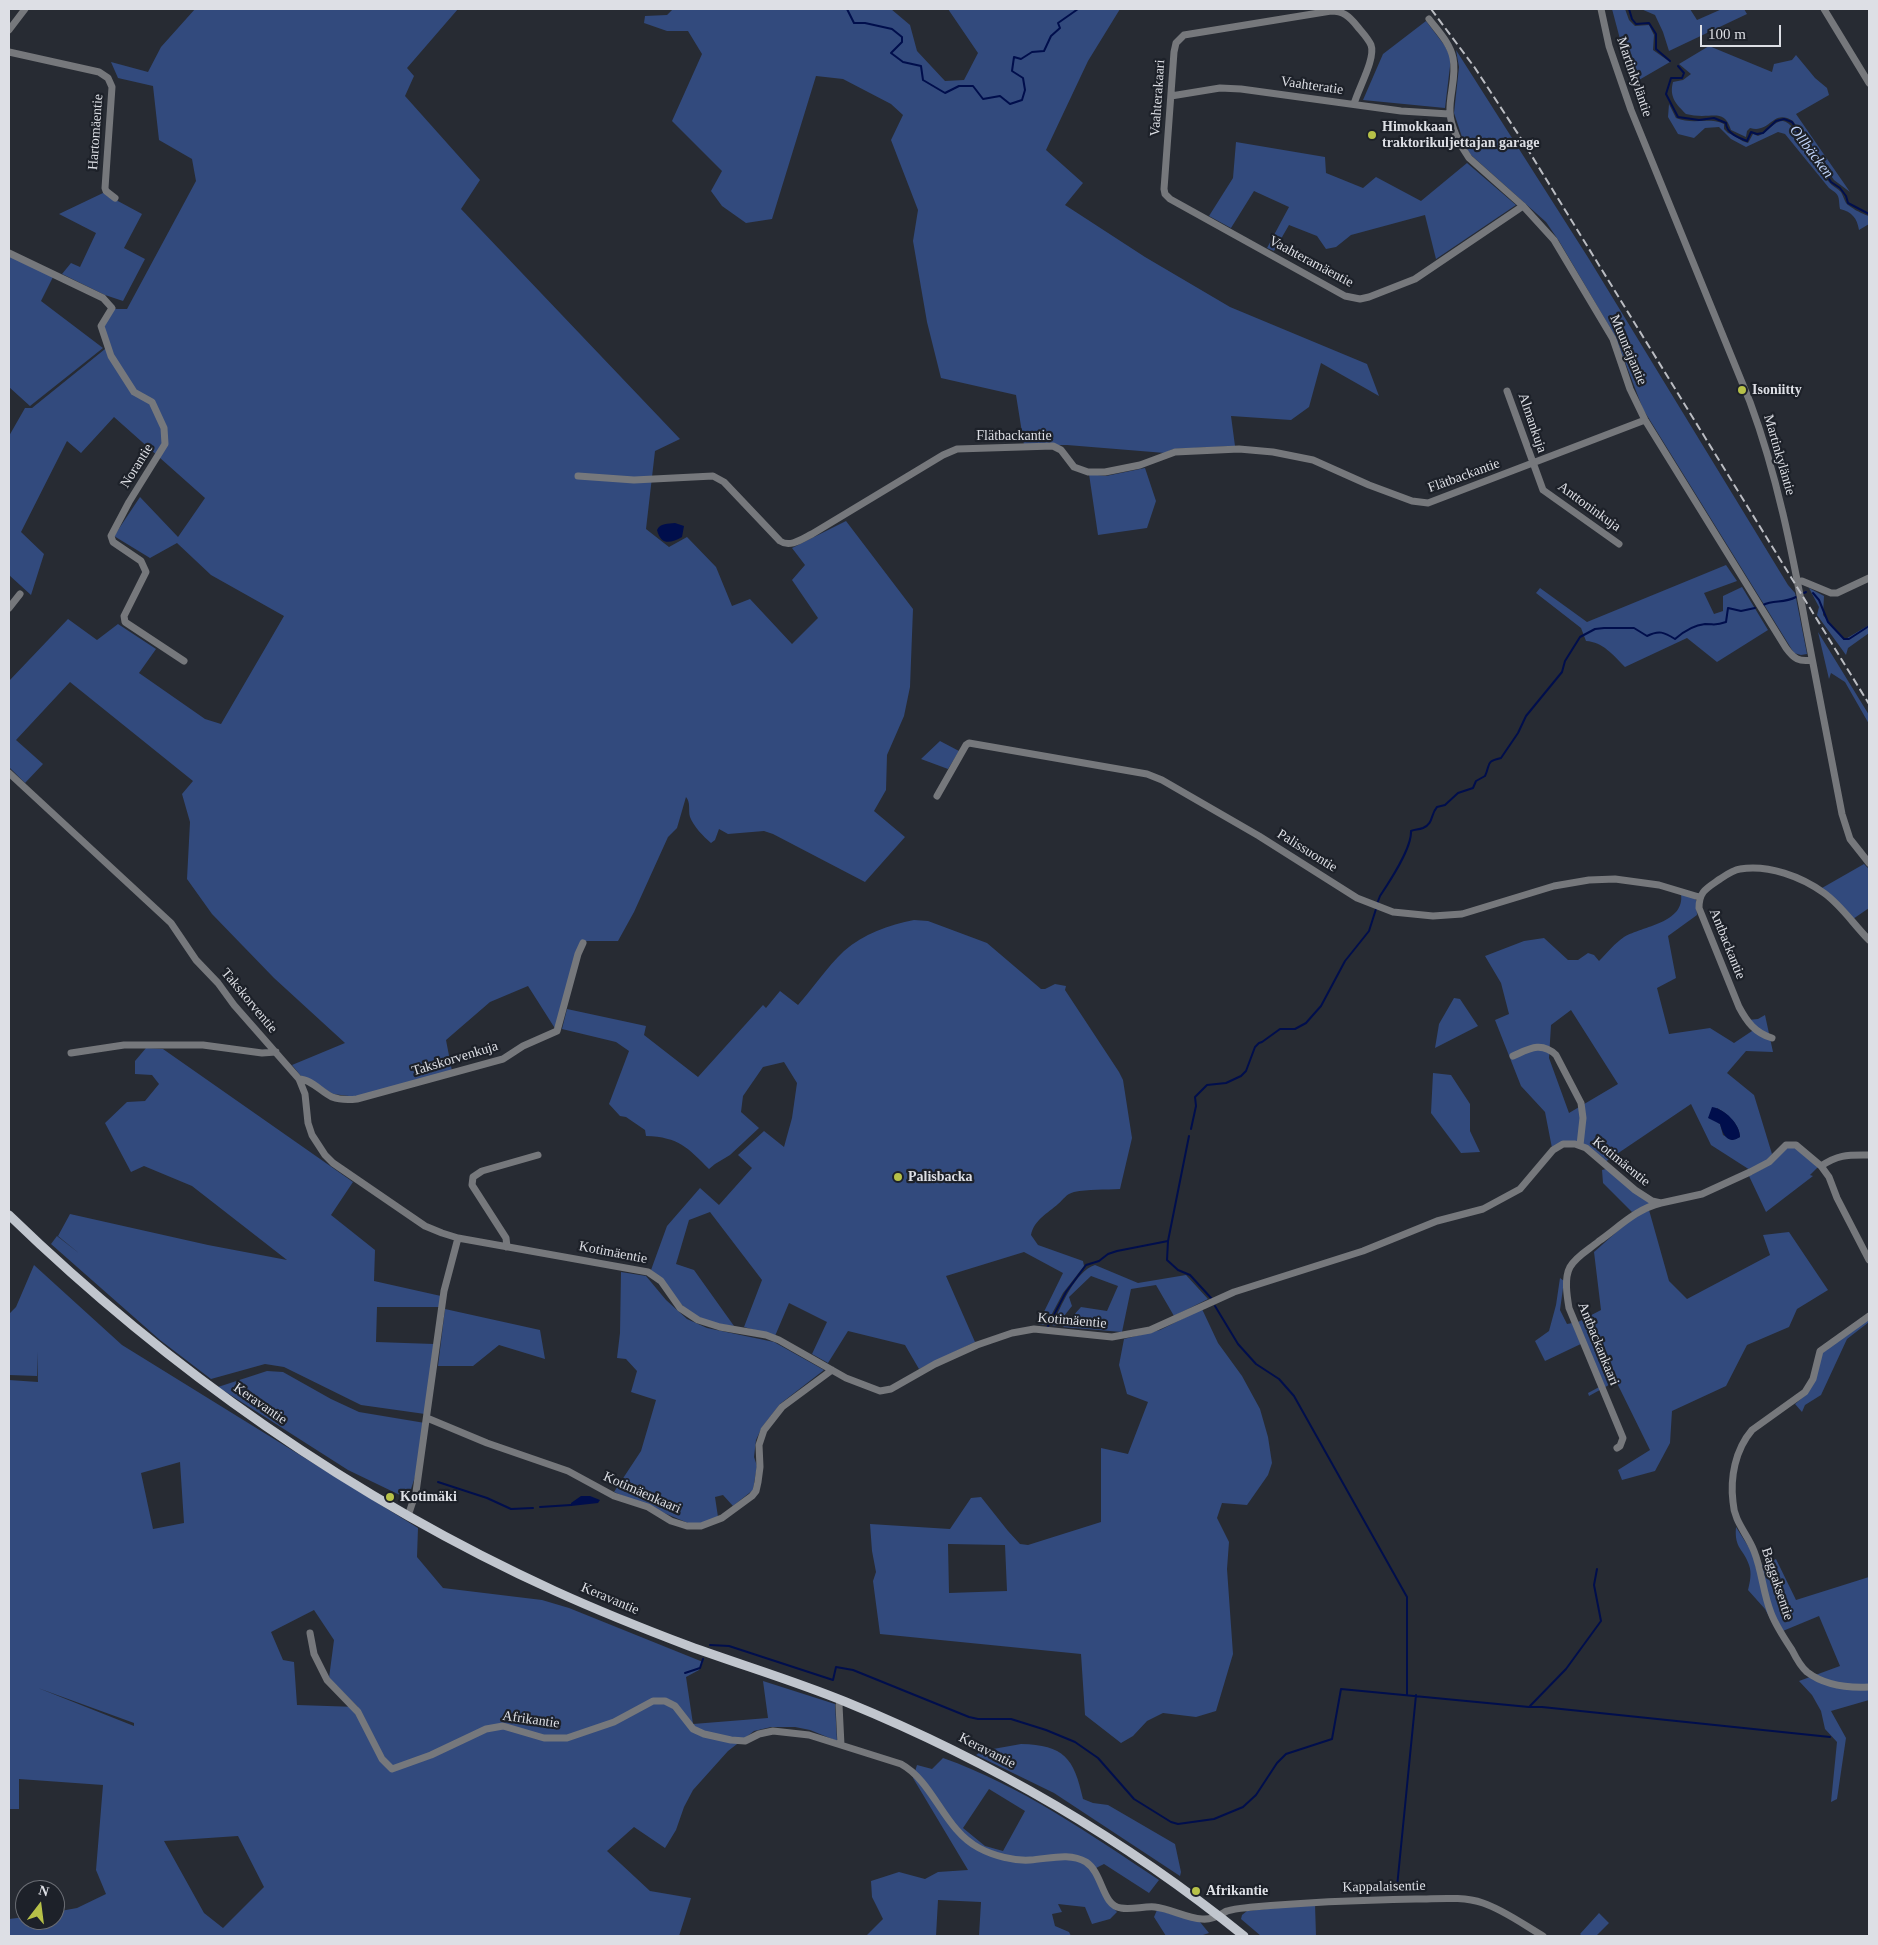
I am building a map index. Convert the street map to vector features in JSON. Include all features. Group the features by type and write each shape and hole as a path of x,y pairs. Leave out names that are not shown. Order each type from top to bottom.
{"main road":[{"name":"Keravantie","path":"9,1215 59,1263 132,1326 209,1386 306,1453 408,1516 510,1569 595,1608 686,1644 842,1700 944,1744 1048,1799 1166,1876 1244,1936"}],"street":[{"path":"9,30 26,9"},
{"name":"Martinkyläntie","path":"1601,9 1609,46 1631,110 1765,443 1778,491 1798,582 1842,814 1850,838 1869,863"},
{"path":"1824,9 1869,83"},
{"name":"Vaahterakaari","path":"1165,194 1175,47 1179,38 1184,35 1336,11 1342,12 1352,20 1369,41 1372,48 1372,56 1354,104"},
{"name":"Muuntajantie","path":"1429,19 1448,43 1453,57 1454,66 1449,114 1460,144 1469,158 1523,206 1554,240 1604,322 1616,346 1630,389 1645,420 1786,648 1796,659 1812,660"},
{"name":"Hartomäentie","path":"9,52 99,72 108,78 112,87 105,188 115,198"},
{"name":"Vaahteratie","path":"1171,96 1231,88 1401,111 1449,114"},
{"name":"Vaahteramäentie","path":"1165,194 1170,199 1337,291 1360,299 1415,279 1523,206"},
{"name":"Norantie","path":"9,253 103,298 112,308 102,326 112,356 134,392 152,402 164,428 165,444 129,502 111,536 113,542 141,561 146,572 124,616 125,622 184,661"},
{"name":"Almankuja","path":"1507,391 1533,463"},
{"name":"Flätbackantie","path":"578,476 634,480 713,476 724,482 780,541 784,544 790,544 812,534 943,455 957,449 1053,446 1062,450 1074,467 1098,473 1140,465 1176,452 1239,449 1273,452 1313,460 1369,485 1420,503 1434,501 1645,420"},
{"name":"Anttoninkuja","path":"1533,463 1543,490 1619,544"},
{"path":"1798,582 1809,584 1830,593 1837,593 1869,578"},
{"path":"9,608 20,594"},
{"name":"Palissuontie","path":"937,796 966,745 969,743 1147,774 1162,780 1259,836 1357,898 1393,912 1433,916 1462,914 1554,886 1589,880 1615,879 1659,885 1699,897"},
{"name":"Takskorventie","path":"9,773 171,923 196,960 218,983 234,1005 299,1079 305,1094 308,1123 312,1135 325,1155 333,1163 425,1226 458,1238"},
{"name":"Antbackantie","path":"1772,1038 1755,1030 1739,1008 1699,908 1699,897 1713,884 1738,869 1752,867 1781,872 1811,884 1825,893 1869,940"},
{"name":"Takskorvenkuja","path":"299,1079 307,1080 332,1097 345,1100 357,1099 502,1059 523,1046 557,1031 578,954 583,943"},
{"path":"71,1053 124,1046 203,1045 262,1053 276,1052"},
{"path":"1513,1056 1541,1046 1550,1048 1556,1054 1581,1103 1583,1118 1580,1145"},
{"name":"Kotimäentie","path":"458,1238 648,1272 661,1282 680,1308 698,1320 772,1338 854,1382 880,1391 891,1389 935,1364 1012,1332 1034,1328 1112,1337 1150,1330 1234,1292 1363,1251 1437,1221 1491,1206 1520,1189 1553,1150 1569,1143 1586,1148 1635,1190 1661,1203"},
{"path":"1661,1203 1702,1194 1769,1162 1783,1147 1791,1144 1796,1145 1821,1166 1828,1177 1869,1260"},
{"path":"507,1247 506,1238 472,1185 473,1177 482,1171 538,1155"},
{"path":"1821,1166 1834,1158 1844,1155 1869,1155"},
{"name":"Antbackankaari","path":"1617,1448 1620,1446 1623,1438 1569,1308 1566,1292 1570,1268 1591,1247 1629,1218 1646,1208 1661,1203"},
{"path":"408,1516 416,1492 444,1291 458,1238"},
{"name":"Baggaksentie","path":"1869,1316 1824,1346 1818,1355 1813,1379 1805,1392 1746,1436 1734,1466 1732,1490 1737,1522 1754,1551 1771,1612 1801,1665 1815,1677 1840,1685 1869,1687"},
{"name":"Kotimäenkaari","path":"427,1418 487,1443 568,1471 614,1496 648,1507 676,1523 687,1526 701,1526 722,1518 752,1496 756,1491 758,1482 760,1468 759,1446 764,1430 782,1407 832,1370"},
{"name":"Afrikantie","path":"310,1632 314,1654 327,1680 358,1712 382,1759 392,1768 431,1755 486,1729 503,1726 544,1738 567,1738 614,1722 653,1701 665,1701 675,1706 693,1729 704,1734 745,1741 759,1734 773,1731 795,1732 893,1760 908,1767 954,1826 972,1844 982,1850 1022,1860 1067,1856 1078,1858 1088,1863 1093,1869 1102,1884 1107,1898 1117,1907 1156,1907 1202,1919 1218,1916"},
{"path":"841,1745 840,1704 842,1700"},
{"name":"Kappalaisentie","path":"1218,1916 1239,1908 1304,1902 1459,1899 1482,1902 1492,1906 1542,1936"}],"shaded area":[{"path":"195,9 458,9 407,68 414,76 405,96 480,180 461,209 680,439 655,451 646,529 669,547 687,537 716,567 732,606 750,599 792,644 818,618 792,580 805,565 792,548 846,521 913,609 910,687 904,716 887,755 886,790 874,811 905,837 865,882 764,831 728,834 719,829 715,840 711,843 692,821 686,797 677,828 668,837 634,912 618,941 583,941 556,1030 528,986 490,1002 446,1040 452,1071 357,1097 333,1094 301,1076 292,1065 345,1043 274,978 212,914 187,879 190,822 182,794 193,781 70,682 16,740 43,764 25,783 9,767 9,681 68,619 97,640 118,624 156,649 139,673 205,719 221,724 284,616 211,575 177,543 150,558 114,536 140,497 178,537 205,498 114,417 81,453 67,441 21,532 44,554 31,595 9,575 9,436 25,408 32,408 110,345 104,327 113,309 127,309 196,181 192,159 159,140 153,86 118,78 111,62 148,72 161,47"},
{"path":"673,9 891,9 910,25 917,51 945,81 964,80 978,53 948,9 1120,9 1088,61 1046,150 1083,183 1065,205 1145,257 1230,307 1367,364 1379,396 1321,363 1309,407 1291,420 1231,416 1235,446 1173,449 1165,453 1067,445 1024,445 1016,395 941,378 927,322 913,241 918,210 891,140 903,115 891,104 843,79 816,76 772,219 746,223 722,206 711,191 722,171 672,121 702,54 688,31 667,31 644,23 645,16 667,15"},
{"path":"1612,9 1625,9 1629,20 1635,26 1649,25 1654,35 1653,50 1670,62 1632,84"},
{"path":"1641,9 1690,9 1697,20 1722,9 1744,9 1747,14 1669,51 1655,15"},
{"path":"1426,21 1445,46 1451,58 1445,108 1363,100 1383,54"},
{"path":"1709,46 1772,72 1774,64 1792,60 1796,55 1815,78 1827,88 1829,95 1796,114 1850,192 1834,180 1793,121 1780,117 1763,128 1750,128 1747,131 1746,137 1731,130 1726,120 1720,116 1692,115 1686,114 1682,110 1673,96 1673,82 1683,80 1691,74 1679,64"},
{"path":"1456,50 1589,259 1788,585 1795,593 1807,654 1794,653 1643,409 1615,336 1559,241 1546,222 1471,155 1465,146 1454,113 1459,67"},
{"path":"1669,104 1676,118 1724,124 1724,129 1728,133 1748,143 1753,134 1758,136 1780,121 1788,123 1801,138 1829,182 1841,192 1846,203 1857,211 1869,216 1869,224 1859,230 1853,216 1840,209 1836,193 1829,188 1785,134 1778,132 1746,147 1731,139 1719,127 1705,128 1694,138 1678,134 1668,117"},
{"path":"1236,142 1325,157 1326,173 1363,188 1376,177 1421,201 1467,163 1516,205 1436,259 1425,215 1351,235 1336,247 1326,249 1317,236 1289,225 1274,251 1267,248 1289,207 1254,191 1231,228 1209,216 1233,178"},
{"path":"103,193 142,214 124,248 145,259 123,301 105,295 62,274 71,263 80,267 96,233 59,214"},
{"path":"9,256 53,277 41,301 103,348 30,406 9,387"},
{"path":"1145,468 1156,501 1147,528 1098,535 1089,474 1106,476"},
{"path":"675,523 684,526 682,537 670,542 661,539 658,528 664,524"},
{"path":"1726,565 1737,581 1704,593 1714,614 1723,611 1723,596 1742,587 1768,630 1717,662 1687,638 1625,667 1603,647 1586,641 1581,628 1536,593 1540,588 1587,622"},
{"path":"1809,588 1824,596 1823,615 1844,640 1869,625 1869,633 1848,648 1846,655 1817,615 1819,607"},
{"path":"1818,632 1869,715 1869,724 1845,682 1831,673 1829,679"},
{"path":"940,741 959,751 948,769 921,759"},
{"path":"1864,864 1869,869 1869,908 1853,919 1822,888"},
{"path":"1681,894 1692,897 1696,900 1697,915 1668,936 1676,978 1657,988 1669,1034 1710,1028 1734,1043 1752,1031 1754,1027 1748,1020 1758,1019 1765,1015 1773,1052 1746,1051 1727,1073 1754,1095 1772,1154 1767,1160 1750,1170 1711,1145 1691,1104 1605,1162 1580,1144 1574,1142 1567,1142 1552,1148 1545,1112 1521,1086 1495,1020 1509,1014 1501,983 1485,956 1524,941 1544,938 1568,960 1578,960 1588,953 1594,955 1599,961 1624,937 1670,917 1680,904","holes":["1571,1010 1618,1084 1569,1113 1549,1058 1551,1025","1717,1108 1732,1120 1738,1128 1740,1137 1732,1140 1723,1135 1718,1123"]},
{"path":"914,920 928,921 987,943 1041,989 1055,984 1066,986 1065,990 1123,1080 1132,1138 1120,1189 1085,1190 1069,1194 1038,1221 1031,1235 1038,1245 1083,1261 1084,1266 1063,1293 1046,1325 1038,1324 1063,1273 1024,1252 946,1276 975,1342 919,1369 905,1345 848,1331 828,1363 812,1354 827,1322 789,1303 775,1336 744,1327 762,1280 710,1212 689,1220 676,1264 694,1270 734,1326 713,1322 694,1315 683,1306 651,1270 667,1226 700,1188 719,1205 752,1168 738,1155 764,1131 784,1147 792,1118 797,1083 784,1062 763,1067 743,1096 741,1112 759,1128 730,1155 709,1169 689,1150 675,1141 646,1136 645,1130 626,1117 620,1116 609,1104 629,1051 616,1042 562,1029 567,1009 646,1026 644,1035 698,1077 763,1005 766,1008 780,991 798,1005 832,964 851,945 877,931"},
{"path":"1454,998 1460,999 1478,1026 1435,1048 1439,1024"},
{"path":"146,1048 163,1049 353,1182 331,1215 375,1250 374,1281 441,1296 439,1307 377,1307 376,1342 434,1344 425,1414 361,1405 284,1367 265,1364 211,1379 160,1340 51,1244 57,1236 80,1254 58,1236 70,1214 208,1245 287,1260 192,1186 144,1166 131,1172 105,1123 127,1102 145,1101 159,1084 152,1075 135,1074 135,1061"},
{"path":"1433,1073 1451,1075 1470,1104 1470,1131 1480,1152 1461,1153 1431,1113"},
{"path":"1712,1107 1727,1114 1735,1122 1740,1137 1732,1140 1727,1138 1720,1124 1708,1118"},
{"path":"1790,1147 1796,1148 1818,1167 1810,1175 1813,1176 1766,1212 1749,1176 1771,1164 1785,1149"},
{"path":"1606,1169 1652,1204 1632,1212 1603,1183 1602,1170"},
{"path":"1649,1210 1669,1281 1687,1299 1770,1255 1763,1235 1789,1232 1828,1290 1797,1309 1789,1327 1747,1345 1726,1386 1672,1411 1670,1443 1655,1471 1622,1480 1618,1470 1650,1450 1616,1381 1589,1396 1588,1393 1603,1385 1585,1342 1545,1361 1535,1341 1549,1331 1556,1305 1560,1278 1564,1281 1560,1310 1567,1324 1578,1322 1601,1310 1594,1252 1630,1220"},
{"path":"34,1265 122,1345 418,1528 417,1557 443,1588 542,1600 569,1608 703,1662 699,1670 686,1677 693,1724 768,1718 763,1681 835,1704 837,1741 810,1730 795,1727 771,1727 754,1731 728,1751 693,1790 684,1807 676,1830 665,1848 634,1827 607,1851 650,1891 691,1898 679,1936 9,1936 9,1919 15,1918 15,1930 65,1930 65,1910 77,1908 106,1894 96,1870 103,1785 19,1779 19,1809 9,1809 9,1380 38,1382 37,1352 37,1376 9,1375 9,1314 16,1307","holes":["180,1462 184,1523 153,1529 141,1473","314,1610 334,1640 329,1678 358,1707 297,1705 294,1662 283,1660 271,1632","38,1688 134,1723 134,1726","238,1836 264,1887 223,1928 204,1913 164,1841"]},
{"path":"1095,1265 1138,1283 1186,1275 1208,1299 1174,1316 1156,1285 1131,1289 1122,1332 1063,1327 1081,1307 1107,1311 1118,1286 1091,1276 1069,1297 1072,1306 1056,1326 1052,1325 1075,1282 1081,1274"},
{"path":"621,1272 646,1276 666,1300 687,1319 707,1328 774,1342 824,1370 780,1404 762,1427 756,1440 754,1457 757,1466 753,1490 733,1506 723,1495 715,1497 718,1517 701,1523 688,1523 614,1492 641,1451 656,1400 631,1392 637,1371 626,1359 617,1358 620,1333"},
{"path":"445,1309 540,1330 545,1359 499,1345 473,1366 438,1366"},
{"path":"1202,1309 1218,1343 1242,1376 1260,1409 1268,1437 1272,1463 1268,1475 1247,1505 1222,1503 1217,1518 1229,1542 1227,1569 1233,1654 1216,1711 1196,1717 1163,1713 1147,1721 1133,1736 1121,1743 1085,1715 1081,1654 880,1634 873,1581 876,1572 870,1524 950,1529 971,1498 981,1497 1020,1544 1028,1545 1101,1522 1101,1448 1128,1454 1148,1402 1127,1394 1119,1365 1124,1339 1160,1330","holes":["948,1544 1005,1545 1007,1591 949,1593"]},
{"path":"1869,1319 1869,1322 1847,1339 1821,1395 1805,1405 1802,1412 1795,1404 1808,1393 1823,1351"},
{"path":"267,1371 283,1372 331,1399 359,1412 425,1423 418,1468 409,1495 404,1497 348,1470 218,1387"},
{"path":"581,1496 590,1496 600,1500 598,1503 571,1506 571,1503"},
{"path":"1736,1527 1753,1554 1756,1568 1776,1559 1796,1600 1869,1577 1869,1700 1831,1711 1846,1738 1837,1799 1831,1802 1837,1742 1825,1729 1821,1711 1812,1695 1799,1681 1840,1666 1819,1616 1778,1633 1765,1609 1748,1590 1750,1568 1736,1540"},
{"path":"1021,1744 1048,1747 1057,1751 1065,1757 1076,1773 1083,1799 1093,1803 1108,1805 1175,1844 1181,1872 1180,1876 1054,1793 976,1755 982,1751"},
{"path":"943,1758 1000,1782 1054,1812 1159,1880 1149,1893 1104,1864 1092,1870 1107,1901 1117,1912 1110,1919 1092,1924 1085,1907 1058,1904 1062,1912 1052,1914 1055,1926 1069,1932 1071,1936 979,1936 981,1902 938,1900 936,1936 866,1936 883,1919 872,1897 871,1881 899,1872 925,1879 938,1872 968,1870 913,1778 917,1765 932,1769","holes":["989,1789 1025,1811 1003,1851 985,1846 963,1828"]},
{"path":"1315,1904 1316,1936 1261,1936 1241,1919 1242,1915 1247,1911"},
{"path":"1157,1910 1200,1922 1209,1933 1200,1936 1166,1936 1154,1917"},
{"path":"1599,1913 1609,1923 1596,1936 1582,1936 1580,1934"}],"waterway":[{"path":"847,9 854,23 865,23 892,29 902,37 902,42 891,53 903,62 921,66 923,80 945,93 959,86 973,86 983,99 1000,96 1010,104 1022,100 1025,90 1023,78 1012,71 1014,57 1021,59 1032,52 1044,51 1051,36 1060,28 1058,23 1078,9"},
{"name":"Ollbäcken","path":"1629,9 1632,19 1636,24 1649,23 1656,34 1656,49 1670,61"},
{"name":"Ollbäcken","path":"1678,66 1684,73 1682,78 1671,78 1666,94 1678,117 1699,120 1714,118 1726,123 1728,130 1737,137 1747,141 1751,132 1763,133 1776,121 1784,119 1792,122 1831,182 1840,188 1846,196 1848,203 1869,214"},
{"path":"1813,593 1819,600 1828,622 1844,639 1849,639 1869,626"},
{"path":"1763,605 1796,597"},
{"path":"1377,904 1404,855 1411,831 1426,826 1437,807 1445,805 1458,793 1473,788 1476,781 1485,776 1490,762 1501,758 1518,733 1526,716 1562,672 1565,661 1580,637 1595,629 1634,628 1647,636 1661,633 1675,639 1685,631 1697,626 1726,622 1728,608 1741,611 1755,608"},
{"path":"1191,1129 1196,1106 1195,1097 1207,1085 1226,1083 1241,1076 1246,1071 1255,1047 1259,1043 1280,1029 1295,1029 1306,1023 1321,1006 1345,961 1369,931 1376,909"},
{"path":"1189,1136 1168,1241 1167,1260 1178,1270 1190,1275 1212,1299"},
{"path":"1047,1328 1066,1292 1086,1265 1099,1261 1108,1254 1117,1251 1168,1241"},
{"path":"1215,1306 1238,1344 1256,1364 1279,1379 1294,1396 1407,1597 1407,1694"},
{"path":"438,1482 487,1498 511,1509 533,1508"},
{"path":"540,1507 571,1505"},
{"path":"1530,1706 1566,1669 1601,1621 1594,1585 1597,1569"},
{"path":"710,1645 729,1646 833,1680 836,1667 853,1670 969,1717 978,1719 1011,1719 1046,1730 1075,1742 1098,1758 1134,1799 1171,1822 1178,1824 1214,1819 1243,1807 1256,1795 1277,1763 1286,1754 1332,1739 1341,1689 1542,1707 1830,1737"},
{"path":"685,1673 700,1668 703,1659"},
{"path":"1397,1887 1416,1695"}],"railway":[{"path":"1431,9 1475,68 1522,140 1869,704"}],"place":[{"name":"Himokkaan traktorikuljettajan garage","path":"1372,135"},
{"name":"Isoniitty","path":"1742,390"},
{"name":"Palisbacka","path":"898,1177"},
{"name":"Kotimäki","path":"390,1497"},
{"name":"Afrikantie","path":"1196,1891"}]}
